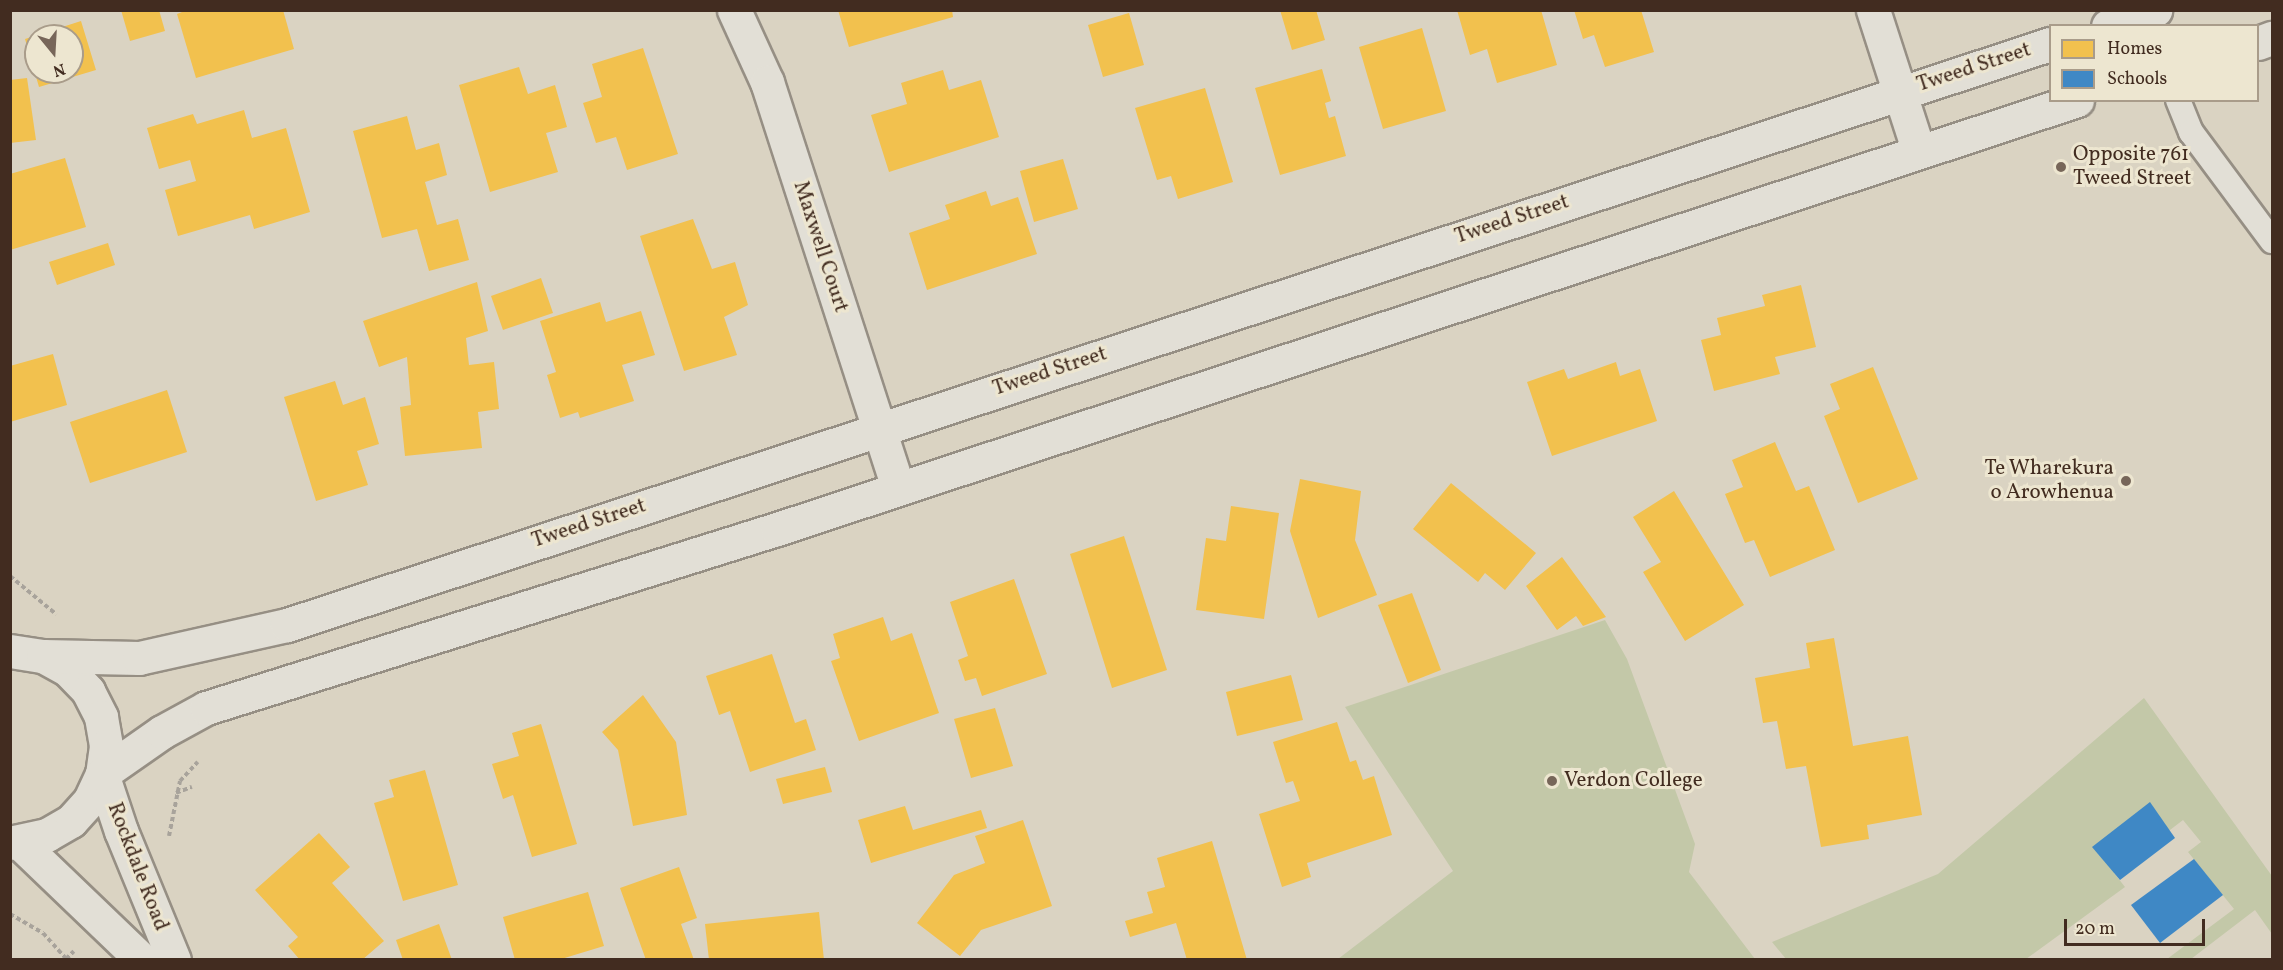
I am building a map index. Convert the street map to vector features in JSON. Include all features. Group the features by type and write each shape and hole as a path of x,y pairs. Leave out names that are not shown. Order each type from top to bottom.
{"main road":[{"name":"Maxwell Court","path":"734,10 767,82 898,488"},
{"path":"1873,10 1919,152"},
{"path":"2114,24 2155,10"},
{"name":"Tweed Street","path":"20,649 139,658 287,625 878,428 2049,44"},
{"path":"102,774 162,732 206,708 898,488 2071,102"},
{"path":"15,843 47,835 71,821 90,800 102,774 104,736 101,717 88,691 68,670 20,649"},
{"name":"Rockdale Road","path":"102,774 120,831 174,960"},
{"name":"Rockdale Road","path":"15,843 142,960"}],"lane":[{"path":"2179,102 2191,132 2272,241"}],"path":[{"path":"169,840 175,794 180,781 204,756"},
{"path":"175,794 192,787"},
{"path":"10,914 43,933 66,959"}],"green space":[{"path":"1605,620 1627,659 1695,844 1689,872 1755,959 1338,959 1453,871 1345,707"},
{"path":"2144,698 2272,876 2272,934 2255,910 2191,959 2167,959 2234,909 2188,852 2201,842 2183,820 2114,873 2125,887 2026,959 1786,959 1772,942 1938,874"}],"building: Homes":[{"path":"121,10 159,10 165,31 130,41"},
{"path":"187,10 283,10 294,49 196,78 177,14"},
{"path":"838,10 952,10 953,17 849,47"},
{"path":"1280,10 1316,10 1325,40 1292,50"},
{"path":"1457,10 1541,10 1557,65 1497,83 1487,49 1470,55"},
{"path":"1574,10 1641,10 1654,52 1605,67 1594,35 1583,39"},
{"path":"1129,13 1144,65 1103,77 1088,25"},
{"path":"1422,28 1446,111 1383,129 1359,47"},
{"path":"84,31 96,70 84,74"},
{"path":"643,48 678,154 627,170 616,137 596,143 583,103 602,97 592,64"},
{"path":"519,67 528,94 555,85 567,127 546,133 558,172 490,192 459,85"},
{"path":"1322,69 1331,101 1325,103 1329,118 1335,116 1346,156 1280,175 1255,88"},
{"path":"943,70 949,90 981,80 999,137 889,172 871,115 907,104 901,83"},
{"path":"24,78 24,84 28,84 36,140 10,143 10,80"},
{"path":"1205,88 1233,182 1178,199 1171,176 1157,180 1135,108"},
{"path":"244,110 252,138 286,128 310,212 254,229 250,215 178,236 165,190 196,181 190,160 159,169 147,128 193,114 197,124"},
{"path":"407,116 416,150 439,143 447,175 425,182 437,225 458,219 469,260 429,271 417,229 382,238 353,131"},
{"path":"65,158 86,227 10,250 10,174"},
{"path":"1063,159 1078,209 1034,222 1020,171"},
{"path":"986,191 991,206 1018,197 1037,254 927,290 909,233 950,219 945,205"},
{"path":"693,219 712,269 735,262 748,305 724,317 737,355 684,371 640,236"},
{"path":"108,243 115,265 57,285 49,262"},
{"path":"541,278 553,313 503,330 491,296"},
{"path":"477,282 488,331 466,338 469,365 494,362 499,409 478,412 482,448 405,456 400,407 411,405 407,357 379,367 363,321"},
{"path":"1801,285 1816,347 1775,357 1780,374 1714,391 1701,340 1721,335 1717,318 1765,306 1762,295"},
{"path":"600,302 606,322 641,311 655,355 622,365 634,401 580,418 578,412 560,418 547,375 556,372 540,321"},
{"path":"53,354 67,405 10,422 10,366"},
{"path":"1616,362 1620,376 1640,369 1657,421 1552,456 1527,382 1564,369 1568,379"},
{"path":"1873,367 1918,479 1858,503 1824,416 1840,409 1830,384"},
{"path":"335,381 343,405 365,397 379,444 357,451 368,485 316,501 284,397"},
{"path":"167,390 187,452 90,483 70,422"},
{"path":"1775,442 1796,491 1809,486 1835,550 1770,577 1754,540 1745,543 1725,494 1743,487 1732,460"},
{"path":"1300,479 1361,491 1355,540 1377,595 1318,618 1290,531"},
{"path":"1451,483 1536,553 1505,590 1485,573 1478,582 1413,529"},
{"path":"1674,491 1744,605 1685,641 1643,572 1661,562 1633,517"},
{"path":"1231,506 1279,513 1264,619 1196,610 1206,538 1226,541"},
{"path":"1124,536 1167,670 1112,688 1070,554"},
{"path":"1562,557 1606,617 1583,626 1576,616 1557,630 1526,586"},
{"path":"1014,579 1047,674 982,696 976,678 965,681 958,660 968,656 950,602"},
{"path":"1412,593 1441,670 1408,683 1378,605"},
{"path":"883,617 891,641 912,633 939,713 859,741 831,661 840,658 833,634"},
{"path":"1834,638 1853,746 1908,736 1922,815 1867,825 1869,839 1821,847 1806,766 1786,769 1777,721 1763,723 1755,678 1810,668 1806,643"},
{"path":"772,654 795,723 806,719 816,750 750,772 730,711 719,715 706,676"},
{"path":"1291,675 1303,720 1237,736 1226,692"},
{"path":"643,695 676,742 687,815 633,826 618,750 602,732"},
{"path":"995,708 1013,766 971,778 954,719"},
{"path":"1337,722 1350,762 1356,760 1363,780 1374,776 1392,835 1307,863 1311,877 1282,887 1259,814 1300,801 1293,781 1286,783 1273,742"},
{"path":"541,724 577,844 532,857 513,795 503,799 492,764 519,756 512,733"},
{"path":"825,767 832,792 783,804 776,779"},
{"path":"425,770 458,885 403,901 374,803 394,797 389,780"},
{"path":"905,806 913,830 981,810 987,828 871,863 858,820"},
{"path":"1023,820 1052,906 981,930 960,956 917,923 954,875 985,863 975,836"},
{"path":"319,833 350,867 332,883 384,941 362,960 300,960 288,946 298,937 255,890"},
{"path":"1212,841 1247,960 1187,960 1176,923 1130,937 1125,921 1153,913 1147,892 1165,887 1157,858"},
{"path":"679,867 697,918 681,924 694,960 646,960 620,888"},
{"path":"588,892 604,946 558,960 515,960 503,917"},
{"path":"819,912 824,960 709,960 705,924"},
{"path":"439,924 452,960 403,960 396,940"}],"building: Schools":[{"path":"2150,802 2175,838 2120,880 2092,847"},
{"path":"2194,859 2223,895 2160,943 2131,905"}],"place":[{"name":"Opposite 761 Tweed Street","path":"2061,167"},
{"name":"Te Wharekura o Arowhenua","path":"2126,481"},
{"name":"Verdon College","path":"1552,781"}]}
